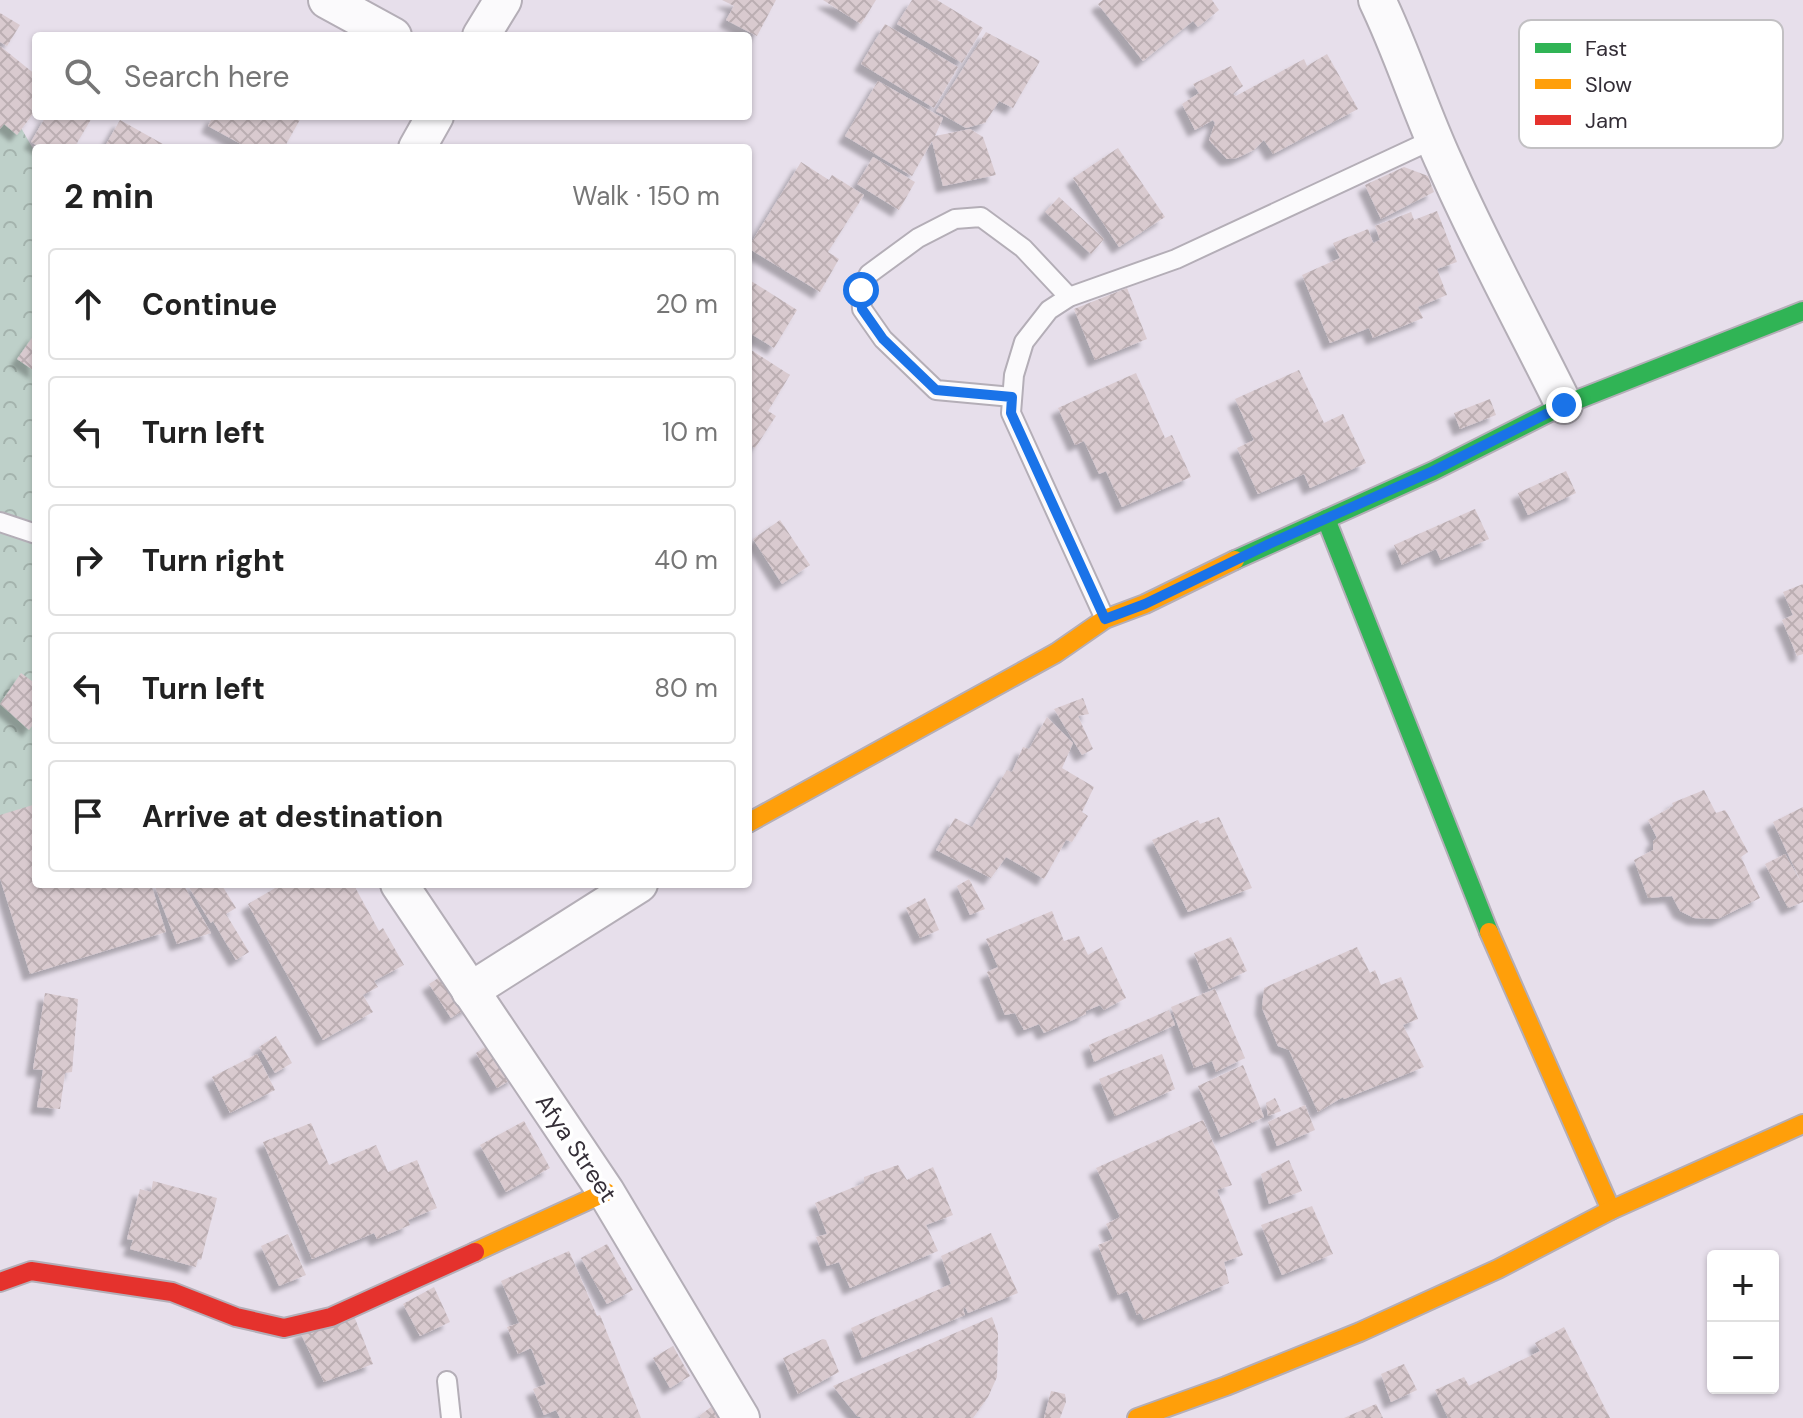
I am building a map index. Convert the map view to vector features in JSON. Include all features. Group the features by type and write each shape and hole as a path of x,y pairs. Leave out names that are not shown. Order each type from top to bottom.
{"street":[{"path":"327,0 386,32"},
{"path":"483,32 503,0"},
{"path":"1377,0 1477,235 1564,405"},
{"path":"419,144 433,120"},
{"path":"752,821 1043,660 1105,619 1145,604 1269,544 1433,471 1564,405 1803,311"},
{"path":"1326,519 1507,976 1611,1210"},
{"name":"Afya Street","path":"402,888 606,1192 741,1418"},
{"path":"470,991 633,888"},
{"path":"1137,1418 1360,1332 1498,1269 1611,1210 1803,1124"},
{"path":"0,1282 31,1271 172,1292 236,1317 284,1328 331,1317 606,1192"}],"lane":[{"path":"1105,619 1011,413 1014,375 1024,342 1049,310 1069,297 1176,259 1434,139"},
{"path":"1012,397 936,390 883,339 862,309 861,290 869,274 918,238 955,219 981,217 1023,248 1069,297"},
{"path":"0,522 32,533"},
{"path":"447,1381 451,1418"}],"green space":[{"path":"0,91 32,147 32,811 0,824"}],"building":[{"path":"722,0 776,0 757,36 726,20 734,6"},
{"path":"823,0 876,0 861,24"},
{"path":"912,0 937,0 983,28 962,63 897,24"},
{"path":"1103,0 1212,0 1219,10 1198,27 1193,21 1143,61 1098,4"},
{"path":"0,13 20,25 7,46 0,42"},
{"path":"885,24 958,67 934,108 861,64"},
{"path":"986,32 1040,61 1013,108 999,101 985,123 966,128 936,111"},
{"path":"0,46 32,72 32,115 17,135 4,124 0,129"},
{"path":"1327,54 1358,109 1273,154 1264,140 1254,150 1227,159 1209,140 1215,123 1213,120 1195,130 1182,104 1199,93 1193,84 1231,66 1243,86 1233,94 1236,96 1304,59 1307,66"},
{"path":"878,81 943,118 935,136 970,129 983,137 996,175 943,186 932,141 912,176 845,136"},
{"path":"44,120 91,120 76,144 31,142"},
{"path":"120,120 163,144 106,144"},
{"path":"211,120 300,120 286,144 241,144 208,126"},
{"path":"1118,148 1165,217 1119,247 1073,178"},
{"path":"873,157 915,182 899,210 857,184"},
{"path":"801,162 829,180 832,175 864,195 828,252 839,259 820,292 752,250 752,242"},
{"path":"1404,167 1428,176 1434,192 1381,219 1365,185"},
{"path":"1059,197 1104,239 1091,254 1045,212"},
{"path":"1437,211 1457,262 1437,269 1447,295 1418,307 1423,318 1373,338 1369,328 1330,343 1302,275 1340,258 1333,243 1368,229 1373,243 1380,240 1375,226 1411,212 1414,220"},
{"path":"752,282 797,310 774,348 752,334"},
{"path":"1127,288 1147,339 1095,360 1074,309"},
{"path":"32,338 32,369 17,359"},
{"path":"752,351 790,375 768,411 776,416 755,448 752,446"},
{"path":"1299,370 1324,423 1343,414 1366,463 1310,488 1304,474 1258,494 1237,448 1254,440 1235,399"},
{"path":"1136,373 1165,438 1172,435 1191,477 1122,507 1106,471 1099,474 1084,441 1075,445 1058,408"},
{"path":"1490,399 1496,415 1460,429 1454,413"},
{"path":"1566,471 1576,493 1528,515 1518,493"},
{"path":"1475,509 1489,539 1441,560 1436,549 1402,565 1394,545"},
{"path":"780,520 810,565 782,584 753,539"},
{"path":"1803,584 1803,654 1797,656 1782,620 1793,615 1783,592"},
{"path":"21,673 32,681 32,726 29,730 0,704"},
{"path":"1083,698 1089,714 1078,716 1093,749 1082,755 1054,709"},
{"path":"1047,717 1073,743 1062,768 1094,787 1082,812 1088,816 1072,842 1066,840 1044,879 1006,857 991,878 936,850 955,818 972,827 1007,770 1012,772 1023,747 1029,749"},
{"path":"1704,790 1716,813 1725,810 1748,852 1741,857 1760,898 1718,919 1694,918 1680,911 1672,896 1648,898 1634,860 1653,850 1653,841 1657,838 1648,820 1673,806 1672,803"},
{"path":"32,805 32,888 152,888 166,932 30,974 0,878 0,815"},
{"path":"1803,807 1803,902 1788,908 1765,864 1785,854 1801,882 1773,822"},
{"path":"1219,817 1252,888 1188,912 1152,840 1198,820 1200,824"},
{"path":"969,879 985,909 970,915 957,886"},
{"path":"156,888 185,888 211,933 177,944"},
{"path":"189,888 224,888 236,908 226,914 249,952 236,960 213,921 211,923"},
{"path":"275,888 356,888 379,931 383,928 404,965 374,981 378,987 363,995 373,1012 323,1040 248,904"},
{"path":"925,898 939,930 920,938 906,908"},
{"path":"1052,911 1064,941 1079,936 1088,955 1102,947 1126,998 1104,1010 1100,1005 1044,1033 1039,1024 1024,1030 1015,1013 1005,1015 987,972 998,967 986,939"},
{"path":"1231,937 1247,971 1209,989 1194,953"},
{"path":"1357,947 1370,973 1375,970 1381,985 1401,977 1418,1019 1403,1025 1424,1067 1343,1097 1318,1112 1289,1050 1278,1046 1262,1008 1264,988"},
{"path":"451,970 472,1005 451,1018 429,984"},
{"path":"1215,989 1245,1058 1216,1072 1212,1061 1194,1068 1171,1007"},
{"path":"45,993 78,999 72,1072 65,1073 60,1109 37,1107 43,1070 33,1069"},
{"path":"1169,1010 1175,1025 1094,1062 1089,1045"},
{"path":"276,1036 292,1063 275,1073 259,1047"},
{"path":"494,1041 516,1077 497,1088 476,1053"},
{"path":"257,1054 275,1090 230,1113 212,1077"},
{"path":"1162,1054 1175,1089 1115,1116 1099,1079"},
{"path":"1243,1065 1264,1117 1221,1137 1198,1086"},
{"path":"1275,1098 1281,1111 1268,1116 1266,1103"},
{"path":"1305,1105 1315,1130 1277,1146 1268,1122"},
{"path":"1203,1120 1232,1185 1217,1190 1243,1255 1224,1262 1229,1283 1144,1320 1140,1313 1137,1315 1127,1291 1118,1295 1098,1245 1113,1239 1106,1224 1120,1217 1096,1168"},
{"path":"524,1121 550,1168 506,1192 480,1145"},
{"path":"311,1123 329,1165 376,1145 388,1172 417,1160 437,1208 408,1220 410,1225 377,1239 374,1233 312,1259 263,1142"},
{"path":"1289,1160 1302,1191 1269,1204 1261,1174"},
{"path":"898,1165 907,1180 933,1167 953,1215 926,1225 938,1251 850,1288 839,1262 827,1266 816,1237 827,1234 815,1203 864,1183 864,1177"},
{"path":"153,1181 217,1198 201,1260 198,1259 196,1267 130,1249 133,1240 127,1239 140,1189 151,1192"},
{"path":"1312,1206 1333,1254 1282,1275 1261,1225"},
{"path":"991,1233 1018,1293 968,1313 965,1307 965,1315 862,1358 851,1328 951,1284 941,1256"},
{"path":"288,1234 306,1275 279,1286 261,1246"},
{"path":"607,1244 633,1290 607,1304 581,1258"},
{"path":"569,1251 597,1316 600,1315 641,1418 560,1418 556,1410 544,1415 533,1389 546,1384 531,1348 518,1354 507,1327 519,1323 501,1281"},
{"path":"434,1287 450,1322 420,1336 403,1304"},
{"path":"352,1311 373,1364 324,1382 300,1332"},
{"path":"992,1317 998,1334 997,1377 973,1418 863,1418 857,1416 833,1386"},
{"path":"1564,1327 1610,1418 1448,1418 1435,1390 1464,1377 1469,1386 1540,1351 1535,1343"},
{"path":"823,1339 839,1372 798,1394 783,1358"},
{"path":"673,1346 690,1376 670,1388 653,1358"},
{"path":"1404,1364 1417,1390 1391,1402 1381,1374"},
{"path":"1051,1391 1065,1394 1066,1402 1060,1418 1044,1418"},
{"path":"1376,1404 1383,1418 1344,1418"},
{"path":"711,1407 719,1418 699,1416"}],"traffic: fast":[{"path":"1235,560 1433,471 1564,405 1803,311"},
{"path":"1326,519 1489,932"}],"traffic: slow":[{"path":"752,821 1056,653 1105,619 1145,604 1235,560"},
{"path":"1489,932 1611,1210"},
{"path":"1137,1418 1360,1332 1498,1269 1611,1210 1803,1124"},
{"path":"475,1252 606,1192"}],"traffic: jam":[{"path":"0,1282 31,1271 172,1292 236,1317 284,1328 331,1317 475,1252"}],"route":[{"path":"861,290 862,309 883,339 936,390 1012,397 1011,413 1105,619 1145,604 1269,544 1433,471 1564,405"}]}
